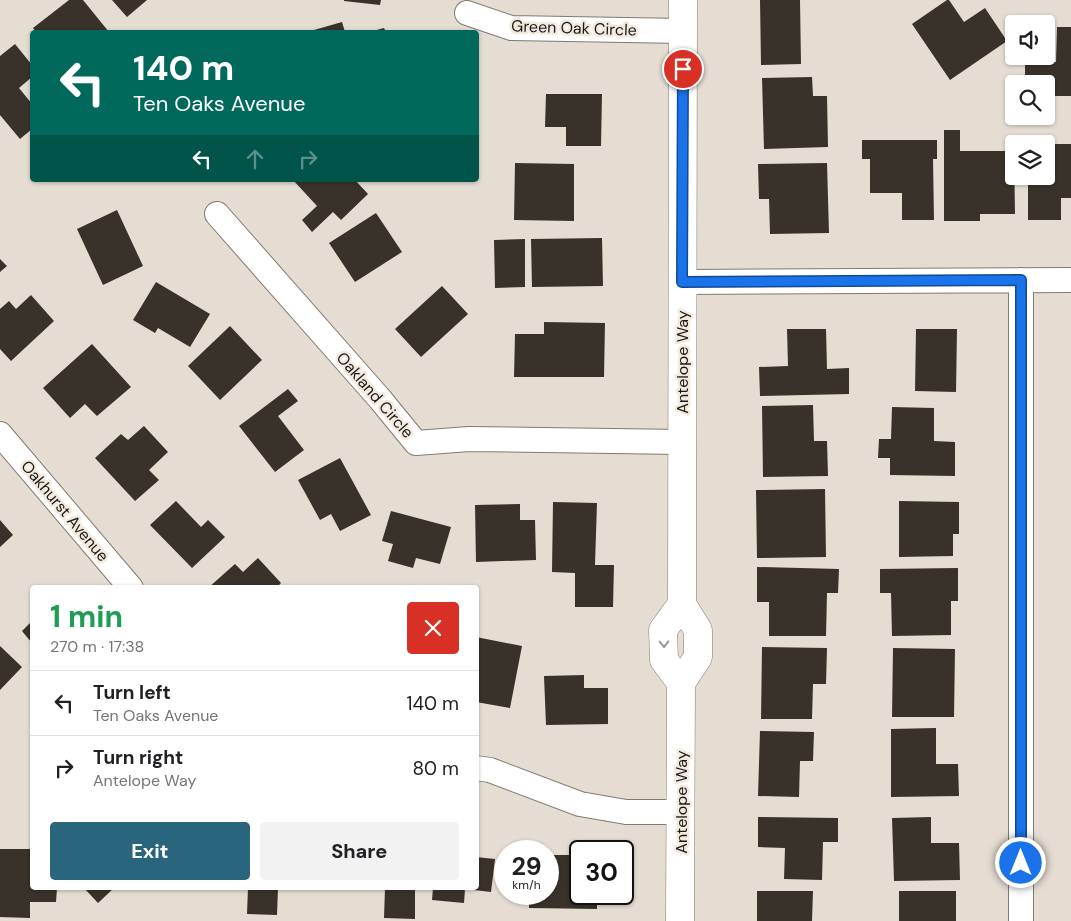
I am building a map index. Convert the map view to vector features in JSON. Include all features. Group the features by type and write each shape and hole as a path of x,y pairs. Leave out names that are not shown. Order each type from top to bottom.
{"street":[{"name":"Antelope Way","path":"680,921 681,683 664,660 663,630 682,604 683,0"},
{"name":"Green Oak Circle","path":"467,13 511,28 683,31"},
{"name":"Oakland Circle","path":"217,214 380,399 416,443 469,440 682,442"},
{"path":"1021,280 1021,921"},
{"path":"682,282 1071,280"},
{"name":"Oakhurst Avenue","path":"0,434 128,585"},
{"path":"479,768 490,770 580,804 626,812 681,812"}],"building":[{"path":"69,0 83,0 107,30 34,30 33,28"},
{"path":"112,0 147,0 127,17"},
{"path":"344,0 381,0 380,5"},
{"path":"760,0 800,0 801,64 761,65"},
{"path":"949,0 964,22 985,8 1005,38 1005,42 950,80 912,24"},
{"path":"342,22 344,30 314,30"},
{"path":"1057,27 1071,27 1071,96 1055,96 1055,75 1025,75 1025,65 1055,65"},
{"path":"15,44 30,63 30,79 19,88 30,102 30,131 20,139 0,115 0,56"},
{"path":"812,77 813,96 827,96 828,147 764,149 762,78"},
{"path":"546,94 602,94 601,146 566,146 566,127 545,127"},
{"path":"944,130 960,130 960,151 1005,151 1005,185 1015,185 1015,214 980,214 980,221 944,221"},
{"path":"862,140 937,140 937,159 933,159 934,220 902,220 902,193 870,193 870,159 862,159"},
{"path":"1055,144 1071,144 1071,198 1061,198 1061,220 1028,220 1028,185 1055,185"},
{"path":"515,163 574,164 574,221 514,220"},
{"path":"827,163 829,233 770,234 769,199 759,199 758,164"},
{"path":"295,182 357,182 368,194 341,220 333,212 312,232 302,220 317,206"},
{"path":"117,210 143,266 103,285 77,229"},
{"path":"376,213 402,252 355,282 329,243"},
{"path":"602,238 603,286 532,287 531,239"},
{"path":"525,239 525,287 495,288 494,240"},
{"path":"0,259 7,266 0,272"},
{"path":"156,282 210,314 190,347 158,328 155,333 133,320"},
{"path":"442,286 468,314 421,357 395,329"},
{"path":"31,295 54,321 11,361 0,349 0,309 9,301 16,309"},
{"path":"544,322 605,323 604,377 514,377 515,334 544,334"},
{"path":"230,326 262,360 220,400 188,366"},
{"path":"787,329 826,329 827,369 849,368 849,394 760,396 759,367 788,366"},
{"path":"916,329 957,329 956,392 915,391"},
{"path":"92,344 131,387 97,416 85,404 70,418 43,388"},
{"path":"288,389 298,401 278,416 304,450 275,472 239,426"},
{"path":"813,405 814,441 827,441 828,476 763,477 762,406"},
{"path":"892,407 934,408 934,441 955,442 955,476 890,475 890,458 878,458 879,439 891,439"},
{"path":"144,426 168,452 149,470 159,480 135,501 95,458 121,434 128,440"},
{"path":"340,458 371,515 340,531 331,514 320,520 298,480"},
{"path":"825,489 826,557 757,558 756,490"},
{"path":"176,501 201,527 208,520 225,537 192,568 150,525"},
{"path":"899,501 959,502 959,534 953,534 953,556 899,557"},
{"path":"553,502 597,503 595,565 614,565 613,607 575,607 575,573 552,572"},
{"path":"520,504 520,520 535,520 536,560 476,562 475,505"},
{"path":"391,511 451,527 440,564 416,558 413,568 388,561 393,544 382,541"},
{"path":"0,520 13,535 0,547"},
{"path":"258,558 281,583 279,585 211,585 235,564 243,572"},
{"path":"757,567 839,569 838,593 827,593 826,636 769,636 769,602 757,602"},
{"path":"958,568 958,601 951,601 951,635 892,636 891,593 880,593 880,569"},
{"path":"30,623 30,641 22,631"},
{"path":"479,638 522,646 510,708 479,703"},
{"path":"0,646 22,667 0,690"},
{"path":"762,647 827,648 826,684 813,684 812,719 761,719"},
{"path":"893,648 955,649 954,717 892,717"},
{"path":"584,675 584,688 608,688 608,724 546,725 544,676"},
{"path":"936,728 936,764 958,764 959,796 891,797 891,729"},
{"path":"760,731 814,732 813,761 800,761 799,797 758,796"},
{"path":"758,817 838,818 838,842 823,842 822,880 784,879 785,848 758,847"},
{"path":"931,817 931,843 959,843 960,880 894,881 892,818"},
{"path":"0,849 30,849 30,890 57,890 56,902 30,902 30,918 0,917"},
{"path":"559,855 569,855 569,905 597,905 597,909 529,908 529,905 559,905"},
{"path":"479,857 494,859 491,892 474,890 479,890"},
{"path":"86,890 112,890 98,903"},
{"path":"248,890 278,890 277,915 247,914"},
{"path":"385,890 415,890 415,919 384,918"},
{"path":"433,890 465,890 464,903 432,900"},
{"path":"757,891 813,891 812,921 757,921"},
{"path":"899,891 956,891 956,921 899,921"}],"route":[{"path":"683,69 682,282 1021,280 1021,863"}]}
